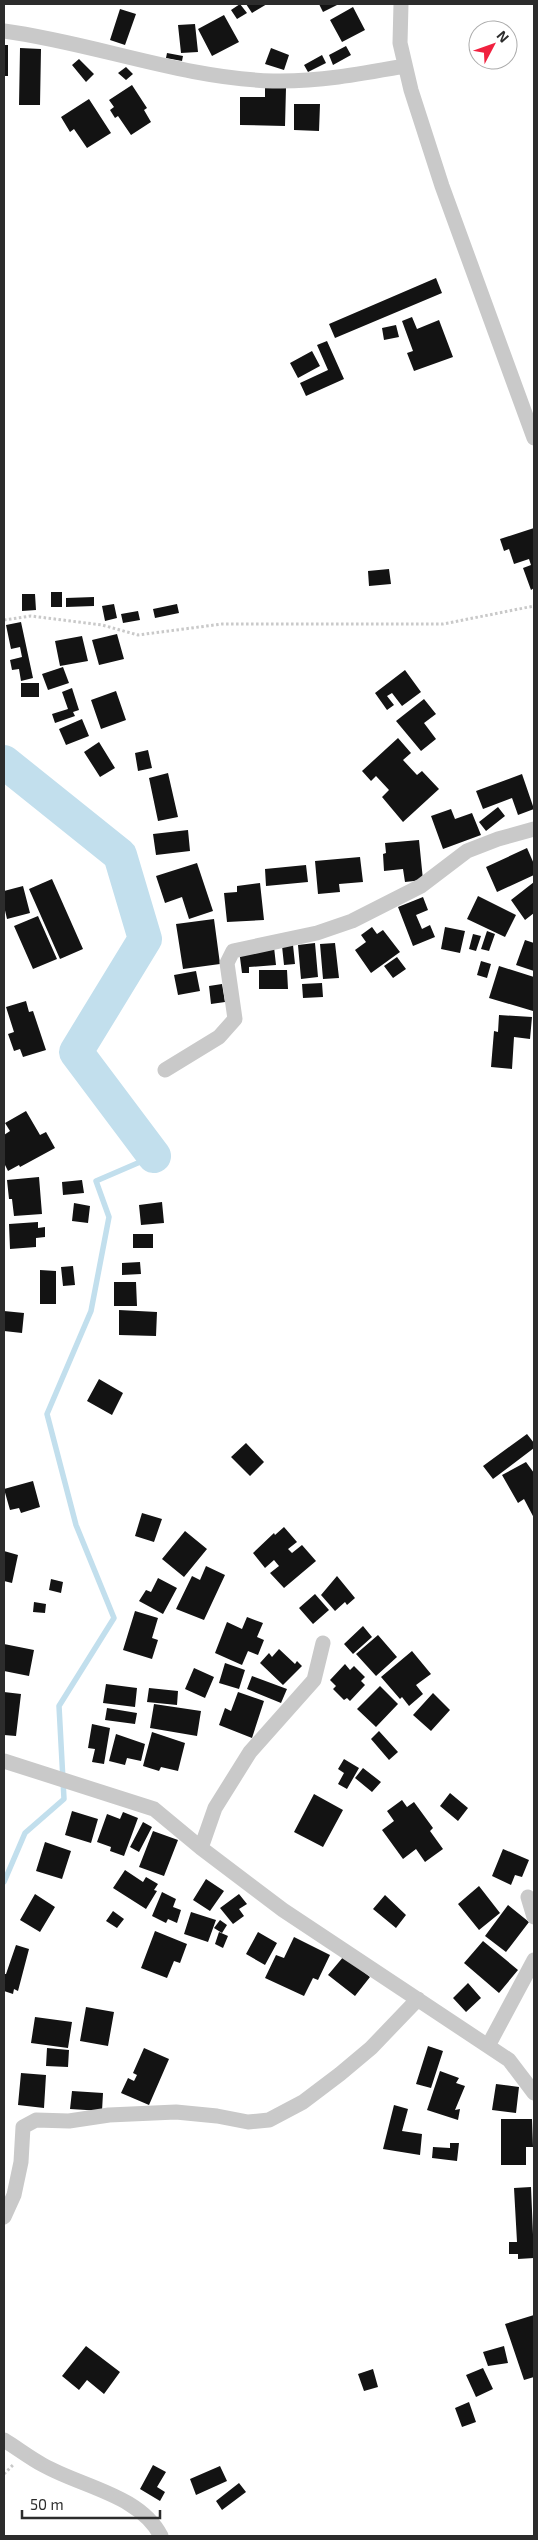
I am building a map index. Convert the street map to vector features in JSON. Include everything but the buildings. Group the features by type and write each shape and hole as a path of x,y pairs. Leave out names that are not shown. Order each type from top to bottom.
{"street":[{"path":"401,4 400,42 426,141 534,438"},
{"path":"4,31 66,42 175,68 271,81 337,79 405,66"},
{"path":"166,1070 219,1037 235,1020 227,963 233,951 317,933 352,921 421,886 467,851 498,838 534,829"},
{"path":"201,1848 215,1808 250,1752 314,1680 323,1643"},
{"path":"4,1762 42,1772 154,1809 201,1848 283,1910 509,2060 534,2093"},
{"path":"528,1897 534,1917"},
{"path":"488,2046 534,1960"},
{"path":"4,2217 14,2195 21,2162 23,2127 36,2120 69,2121 109,2115 176,2112 217,2116 248,2122 270,2120 302,2102 340,2074 371,2048 418,1999"},
{"path":"4,2440 44,2466 137,2509 151,2521 161,2536"}],"path":[{"path":"4,620 31,616 102,625 138,635 222,624 443,624 534,606"}],"waterway":[{"path":"4,762 120,855 145,939 76,1052 154,1156"},
{"path":"4,1882 25,1833 64,1799 59,1706 114,1618 76,1525 47,1414 91,1311 109,1217 96,1181 154,1156"}]}
